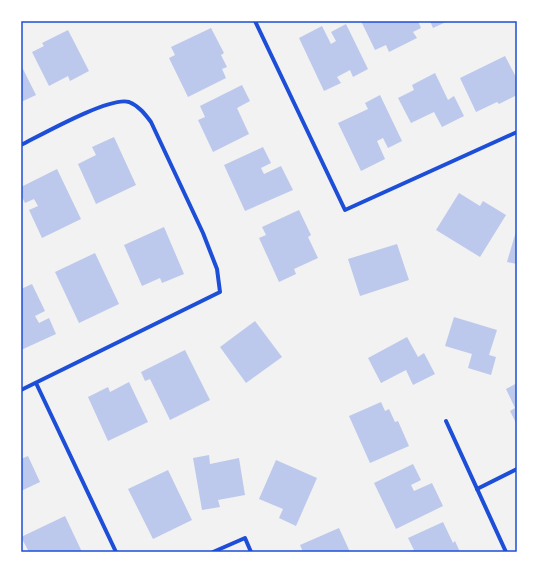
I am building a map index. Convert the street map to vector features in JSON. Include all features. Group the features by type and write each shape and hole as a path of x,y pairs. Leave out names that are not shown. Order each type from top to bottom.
{"street":[{"path":"255,21 345,210 517,132"},
{"path":"21,145 99,107 117,101 128,102 141,109 151,122 203,233 217,269 220,292 21,390"},
{"path":"36,383 116,552"},
{"path":"446,421 506,552"},
{"path":"477,489 517,469"},
{"path":"213,552 245,538 251,552"}],"building":[{"path":"361,21 418,21 421,28 413,32 417,38 389,52 386,45 375,50"},
{"path":"430,21 448,21 433,28"},
{"path":"346,24 368,69 353,77 350,70 337,77 341,83 324,91 299,38 322,26 331,44 336,41 331,32"},
{"path":"211,28 224,53 221,55 227,67 222,69 226,78 188,97 169,58 175,55 171,47"},
{"path":"68,30 89,71 70,81 68,76 49,86 32,52 44,46 42,43"},
{"path":"505,56 517,79 517,95 499,104 497,102 476,112 460,78"},
{"path":"21,65 36,95 21,102"},
{"path":"435,73 448,100 454,96 464,116 442,127 434,112 411,123 398,98 414,90 412,85"},
{"path":"242,85 250,101 237,108 249,134 213,152 198,120 205,117 200,106"},
{"path":"380,95 402,141 388,148 383,138 377,141 385,159 361,171 338,123 368,109 365,103"},
{"path":"114,137 136,185 96,204 78,164 96,155 92,147"},
{"path":"263,147 271,163 261,168 264,174 281,166 293,190 245,211 224,165"},
{"path":"57,169 81,219 42,238 29,210 38,206 34,199 25,203 21,195 21,187"},
{"path":"459,193 480,206 483,201 506,215 480,257 436,230"},
{"path":"299,210 311,235 308,237 318,258 294,269 296,274 279,282 259,238 266,235 262,227"},
{"path":"164,227 184,274 162,283 160,278 142,286 124,245"},
{"path":"517,228 517,264 507,262"},
{"path":"397,244 409,280 360,296 348,259"},
{"path":"95,253 119,304 79,323 55,272"},
{"path":"32,284 45,311 35,316 39,323 49,318 56,334 21,350 21,289"},
{"path":"454,317 497,330 489,355 496,357 491,375 468,368 472,354 445,346"},
{"path":"255,321 282,357 246,383 220,347"},
{"path":"407,337 418,357 424,353 435,374 413,385 406,370 381,383 368,358"},
{"path":"185,350 210,400 170,420 150,379 145,381 141,372"},
{"path":"129,382 148,422 108,441 88,397 108,387 110,392"},
{"path":"517,383 517,425 510,411 515,408 506,389"},
{"path":"381,402 385,411 389,409 395,422 398,421 409,446 370,463 349,416"},
{"path":"209,455 210,464 239,458 245,495 218,500 220,507 202,510 193,458"},
{"path":"28,456 40,482 21,491 21,459"},
{"path":"276,460 317,478 296,526 279,518 283,509 259,499"},
{"path":"413,464 421,480 411,485 414,491 432,483 443,506 396,529 374,483"},
{"path":"168,470 192,520 153,539 128,489"},
{"path":"65,516 82,552 29,552 21,537"},
{"path":"443,522 453,543 455,541 460,552 409,552 414,550 408,538"},
{"path":"339,528 350,552 303,552 300,545"}]}
